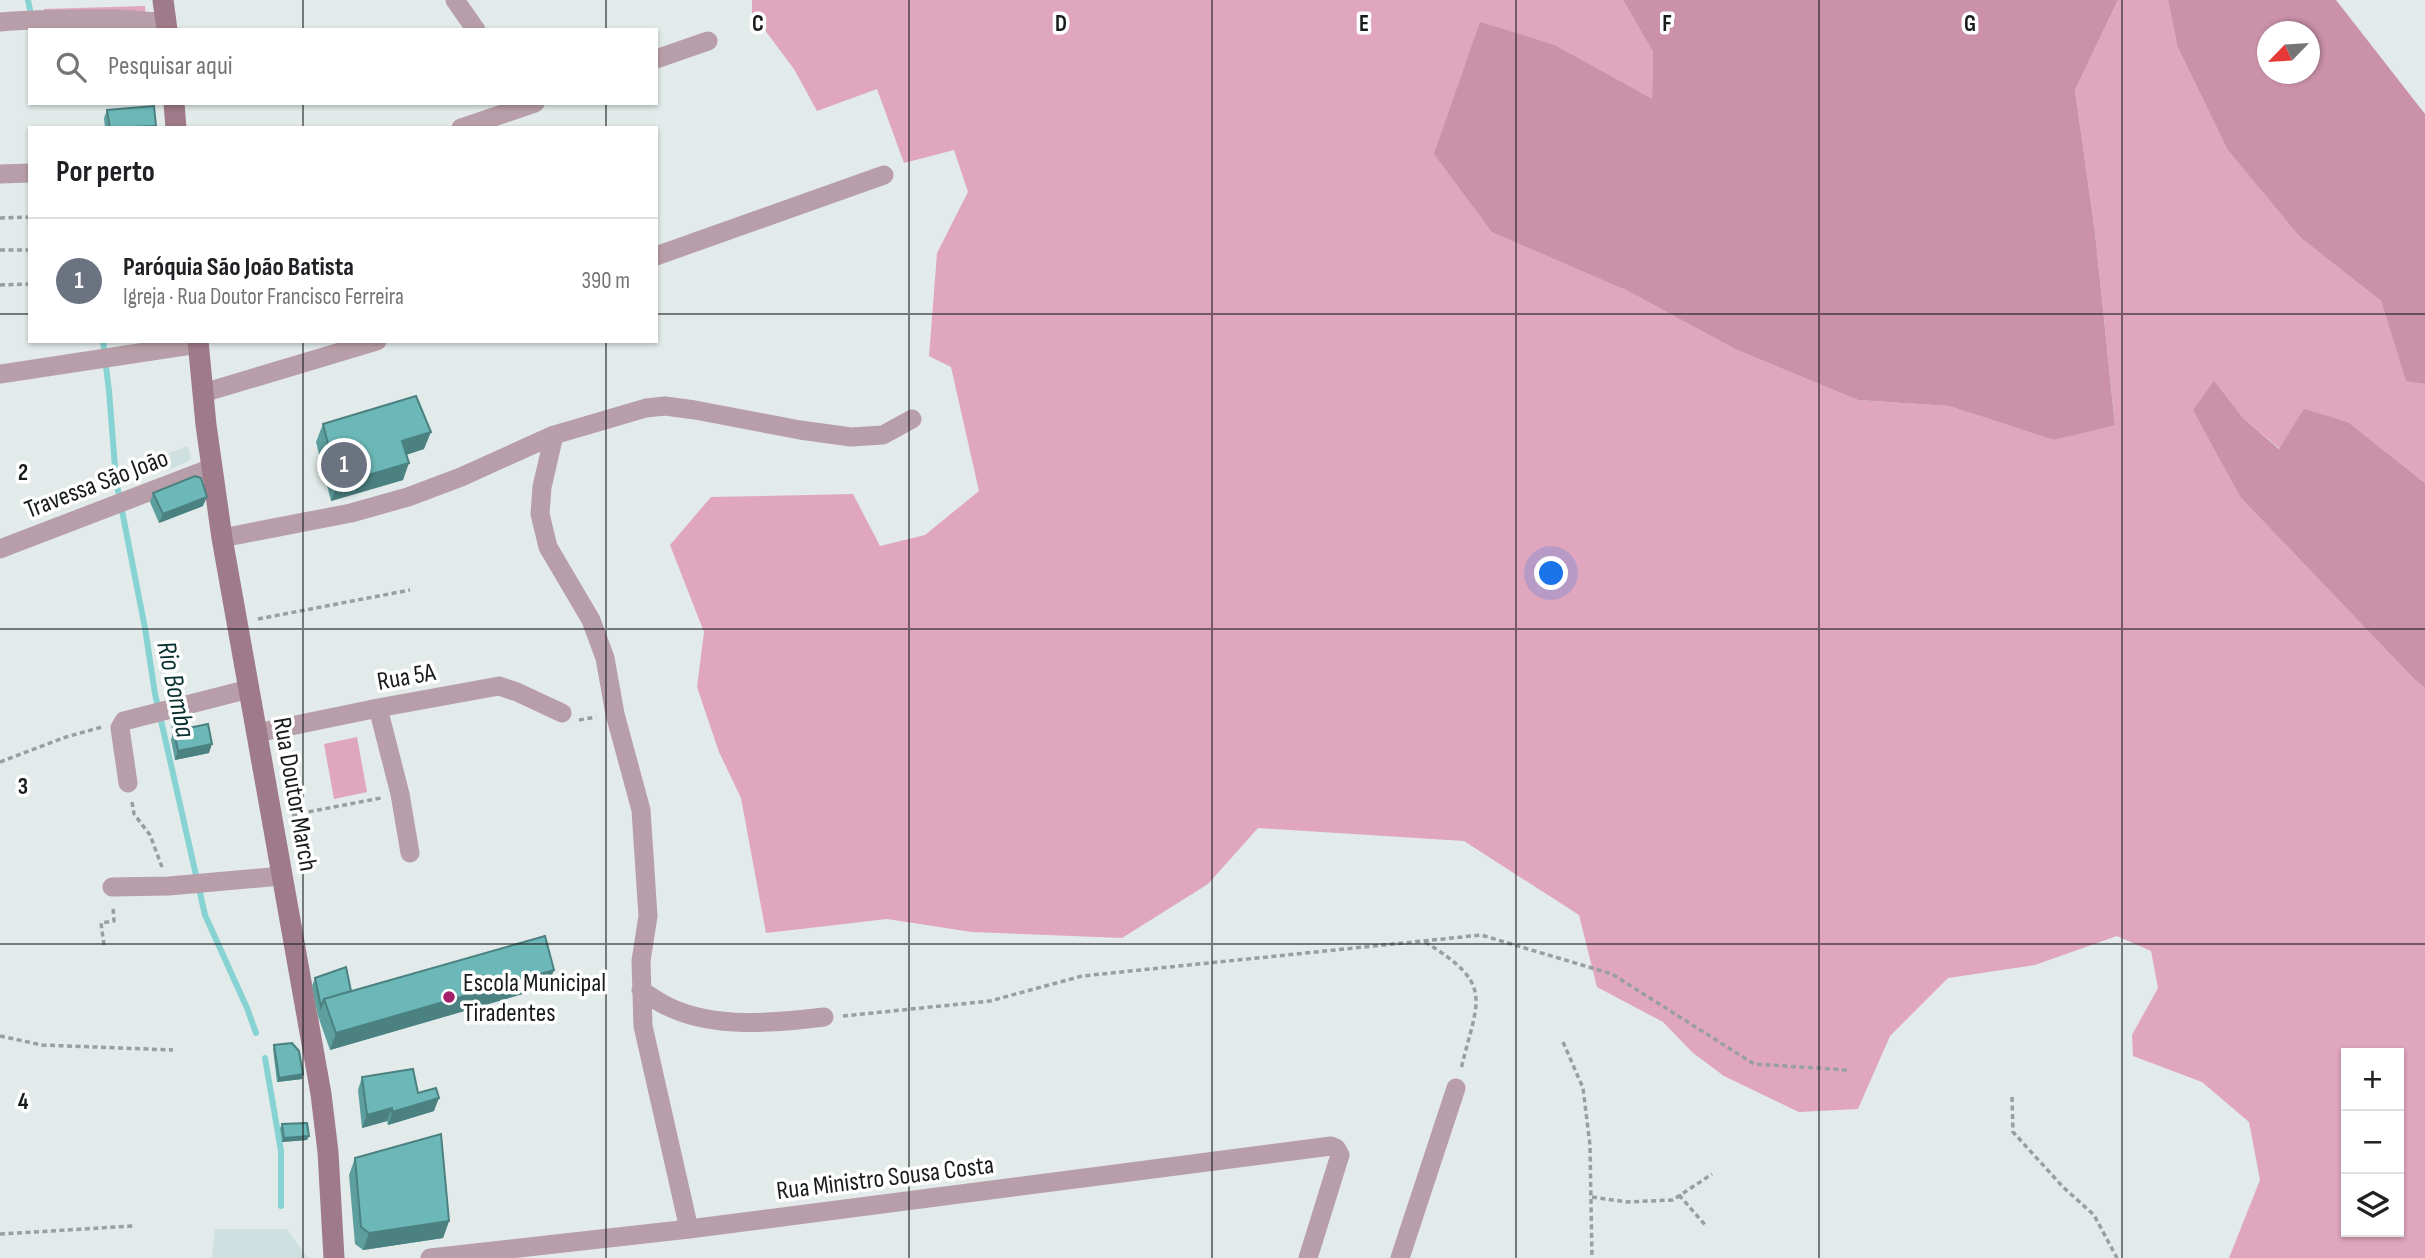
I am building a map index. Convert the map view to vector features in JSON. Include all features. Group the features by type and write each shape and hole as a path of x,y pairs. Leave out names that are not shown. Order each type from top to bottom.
{"main road":[{"path":"163,0 166,26"},
{"path":"174,105 176,126"},
{"name":"Rua Doutor March","path":"198,343 211,468 222,538 321,1094 328,1152 334,1258"}],"street":[{"path":"455,0 475,28"},
{"path":"0,22 45,18 129,19 166,26"},
{"path":"658,58 708,41"},
{"path":"467,126 528,105"},
{"path":"0,174 28,173"},
{"path":"658,255 884,175"},
{"path":"0,374 192,343"},
{"path":"203,393 370,343"},
{"path":"222,538 351,513 408,497 461,477 554,435 646,408 665,406 800,430 851,436 883,435 912,419"},
{"path":"554,435 542,487 540,514 548,547 591,620 605,658 615,714 641,810 648,916 641,961 643,1026 689,1229"},
{"name":"Travessa São João","path":"0,549 211,468"},
{"name":"Rua 5A","path":"257,733 499,686 562,713"},
{"path":"128,783 120,727 124,721 249,689"},
{"path":"379,708 400,794 410,853"},
{"path":"112,887 209,883 282,876"},
{"path":"642,990 668,1007 718,1021 789,1021 824,1017"},
{"path":"1401,1258 1456,1088"},
{"name":"Rua Ministro Sousa Costa","path":"430,1258 689,1229 1331,1146 1336,1148 1340,1155 1308,1258"}],"path":[{"path":"0,218 28,217"},
{"path":"0,250 28,250"},
{"path":"0,285 28,284"},
{"path":"253,620 410,590"},
{"path":"562,713 576,721 615,714"},
{"path":"0,762 66,737 124,721"},
{"path":"128,783 134,814 150,835 177,885"},
{"path":"284,817 400,794"},
{"path":"104,945 101,923 114,921 112,887"},
{"path":"824,1017 990,1001 1082,976 1481,935 1612,974 1754,1064 1847,1070"},
{"path":"1423,941 1454,960 1473,980 1478,998 1456,1088"},
{"path":"0,1036 42,1045 173,1050"},
{"path":"1563,1042 1583,1088 1590,1145 1592,1258"},
{"path":"2012,1097 2013,1132 2063,1187 2094,1215 2117,1258"},
{"path":"1592,1197 1627,1202 1672,1200 1712,1174"},
{"path":"1679,1195 1706,1226"},
{"path":"0,1234 133,1226"}],"shaded area":[{"path":"752,0 1623,0 1653,52 1652,100 1555,45 1480,23 1624,289 1737,350 1858,400 1949,406 2054,440 2115,424 2095,232 2075,90 2118,0 2168,0 2177,45 2301,238 2381,301 2406,380 2425,384 2425,483 2348,422 2304,410 2280,449 2243,418 2214,382 2241,498 2425,688 2425,1258 2229,1258 2260,1180 2249,1122 2202,1082 2133,1056 2132,1035 2158,988 2151,951 2117,936 2035,965 1948,978 1890,1036 1858,1109 1799,1112 1724,1076 1693,1053 1663,1022 1597,987 1579,915 1464,841 1258,828 1208,884 1122,938 972,932 887,919 766,933 741,798 719,752 697,687 704,632 670,545 711,497 853,494 880,546 925,535 979,491 951,367 929,356 937,253 968,192 954,150 904,163 877,89 817,111 794,69 752,13"},
{"path":"1623,0 2118,0 2075,90 2095,232 2115,425 2054,440 1949,406 1858,400 1737,350 1624,289 1492,232 1434,154 1480,22 1555,45 1652,99 1653,52"},
{"path":"2168,0 2336,0 2425,114 2425,384 2406,381 2381,301 2301,238 2228,150 2177,45"},
{"path":"145,6 147,28 47,28 44,9"},
{"path":"2214,381 2243,418 2279,449 2304,409 2348,422 2425,483 2425,688 2241,498 2193,410"},
{"path":"188,446 191,458 167,470 161,456"},
{"path":"357,737 367,792 334,799 324,744"},
{"path":"215,1229 287,1229 308,1258 212,1258"}],"building":[{"path":"154,106 156,126 110,126 107,110"},
{"path":"416,396 431,432 402,441 409,463 338,484 323,424"},
{"path":"195,476 201,478 207,497 163,514 153,493"},
{"path":"183,707 188,728 175,731 170,711"},
{"path":"208,724 212,744 178,751 174,731"},
{"path":"545,936 554,970 336,1033 324,999"},
{"path":"346,967 351,991 324,999 321,1007 315,978"},
{"path":"292,1043 299,1051 303,1074 279,1078 274,1045"},
{"path":"413,1069 418,1093 436,1088 439,1098 392,1112 392,1108 367,1115 362,1077"},
{"path":"307,1123 309,1136 284,1138 282,1124"},
{"path":"441,1134 449,1221 369,1233 361,1227 355,1158"}],"waterway":[{"name":"Rio Bomba","path":"28,0 34,28"},
{"name":"Rio Bomba","path":"103,343 116,480 155,694 205,915 256,1033"},
{"name":"Rio Bomba","path":"265,1058 281,1151 281,1206"}],"place":[{"name":"Paróquia São João Batista","path":"344,465"},
{"name":"Escola Municipal Tiradentes","path":"449,997"}]}
